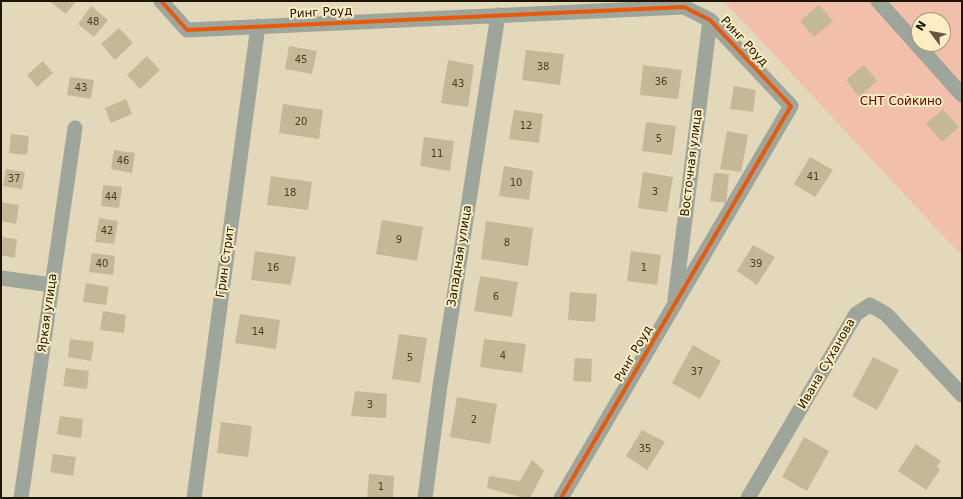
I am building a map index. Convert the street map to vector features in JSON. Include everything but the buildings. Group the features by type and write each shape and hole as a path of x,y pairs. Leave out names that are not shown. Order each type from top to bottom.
{"street":[{"name":"Ринг Роуд","path":"161,1 186,30 684,7 710,20 791,106 561,498"},
{"path":"878,1 962,95"},
{"name":"Западная улица","path":"425,498 440,386 498,15"},
{"name":"Восточная улица","path":"674,305 710,20"},
{"name":"Грин Стрит","path":"194,498 258,26"},
{"name":"Яркая улица","path":"21,498 75,128"},
{"path":"1,278 52,284"},
{"name":"Ивана Суханова","path":"748,498 856,314 870,305 886,314 962,395"}],"green space":[{"name":"СНТ Сойкино","path":"724,1 962,1 962,255 945,238"}],"cycle path":[{"path":"161,1 187,30 684,7 710,20 791,106 561,498"}]}
